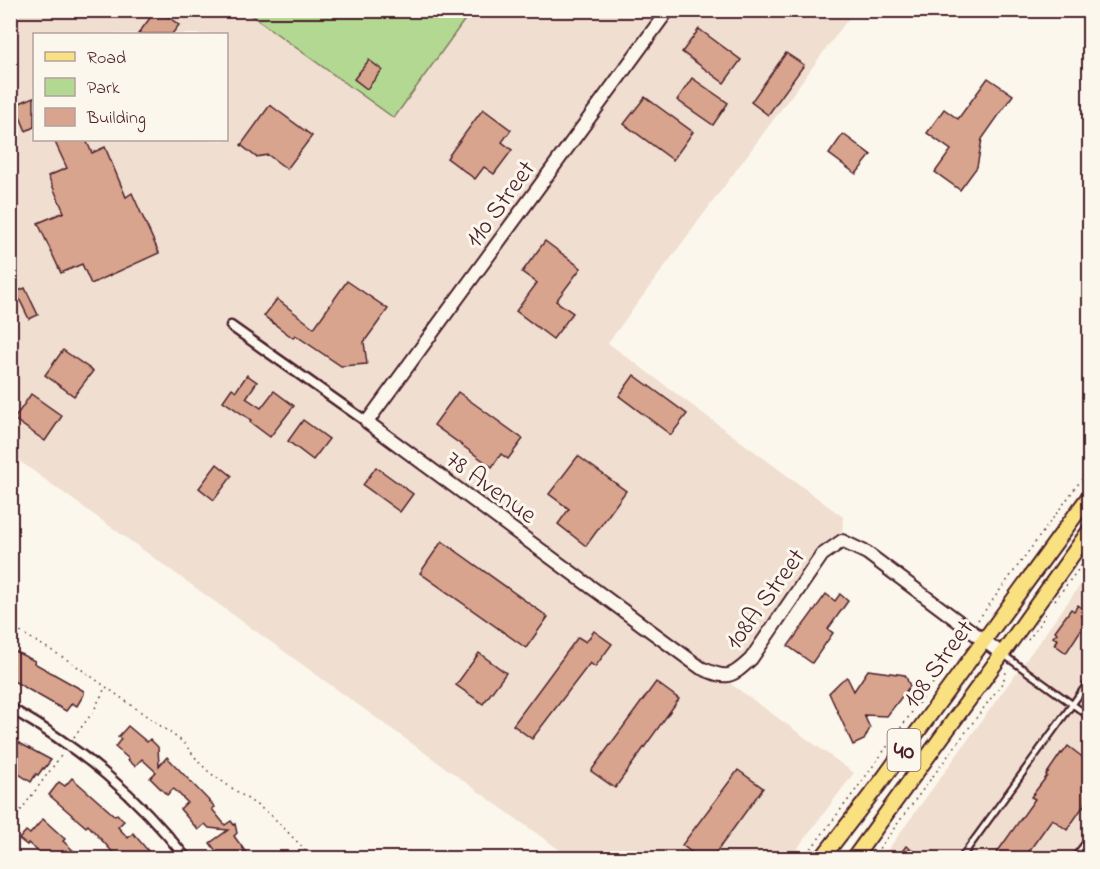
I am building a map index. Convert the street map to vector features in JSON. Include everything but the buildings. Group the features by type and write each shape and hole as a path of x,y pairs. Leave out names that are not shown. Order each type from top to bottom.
{"main road":[{"name":"108 Street","path":"822,858 890,770 1089,495"},
{"name":"108 Street","path":"854,858 1006,656 1089,530"}],"street":[{"name":"110 Street","path":"367,422 668,10"},
{"name":"78 Avenue","path":"231,326 367,422 701,668 720,676 729,674"},
{"name":"108A Street","path":"729,674 736,673 751,659 822,555 842,541 867,553 970,630"},
{"path":"970,630 1006,656"},
{"path":"10,708 68,744 126,792 186,858"}],"lane":[{"path":"1006,656 1089,717"},
{"path":"961,858 1089,680"},
{"path":"1074,858 1089,837"}],"path":[{"path":"804,858 1089,468"},
{"path":"1052,605 1089,554"},
{"path":"1022,642 1028,640 1046,613"},
{"path":"10,626 71,662 183,742 210,773 271,815 313,858"},
{"path":"872,858 1003,682 1006,656"},
{"path":"10,825 93,712 105,687"}],"shaded area":[{"path":"11,11 245,11 394,118 471,11 854,11 608,343 843,517 842,541 822,555 751,659 720,676 854,773 790,858 571,858 11,455"},
{"path":"1089,573 1089,837 1074,858 882,858"}],"green space":[{"path":"245,11 471,11 394,118"}]}
